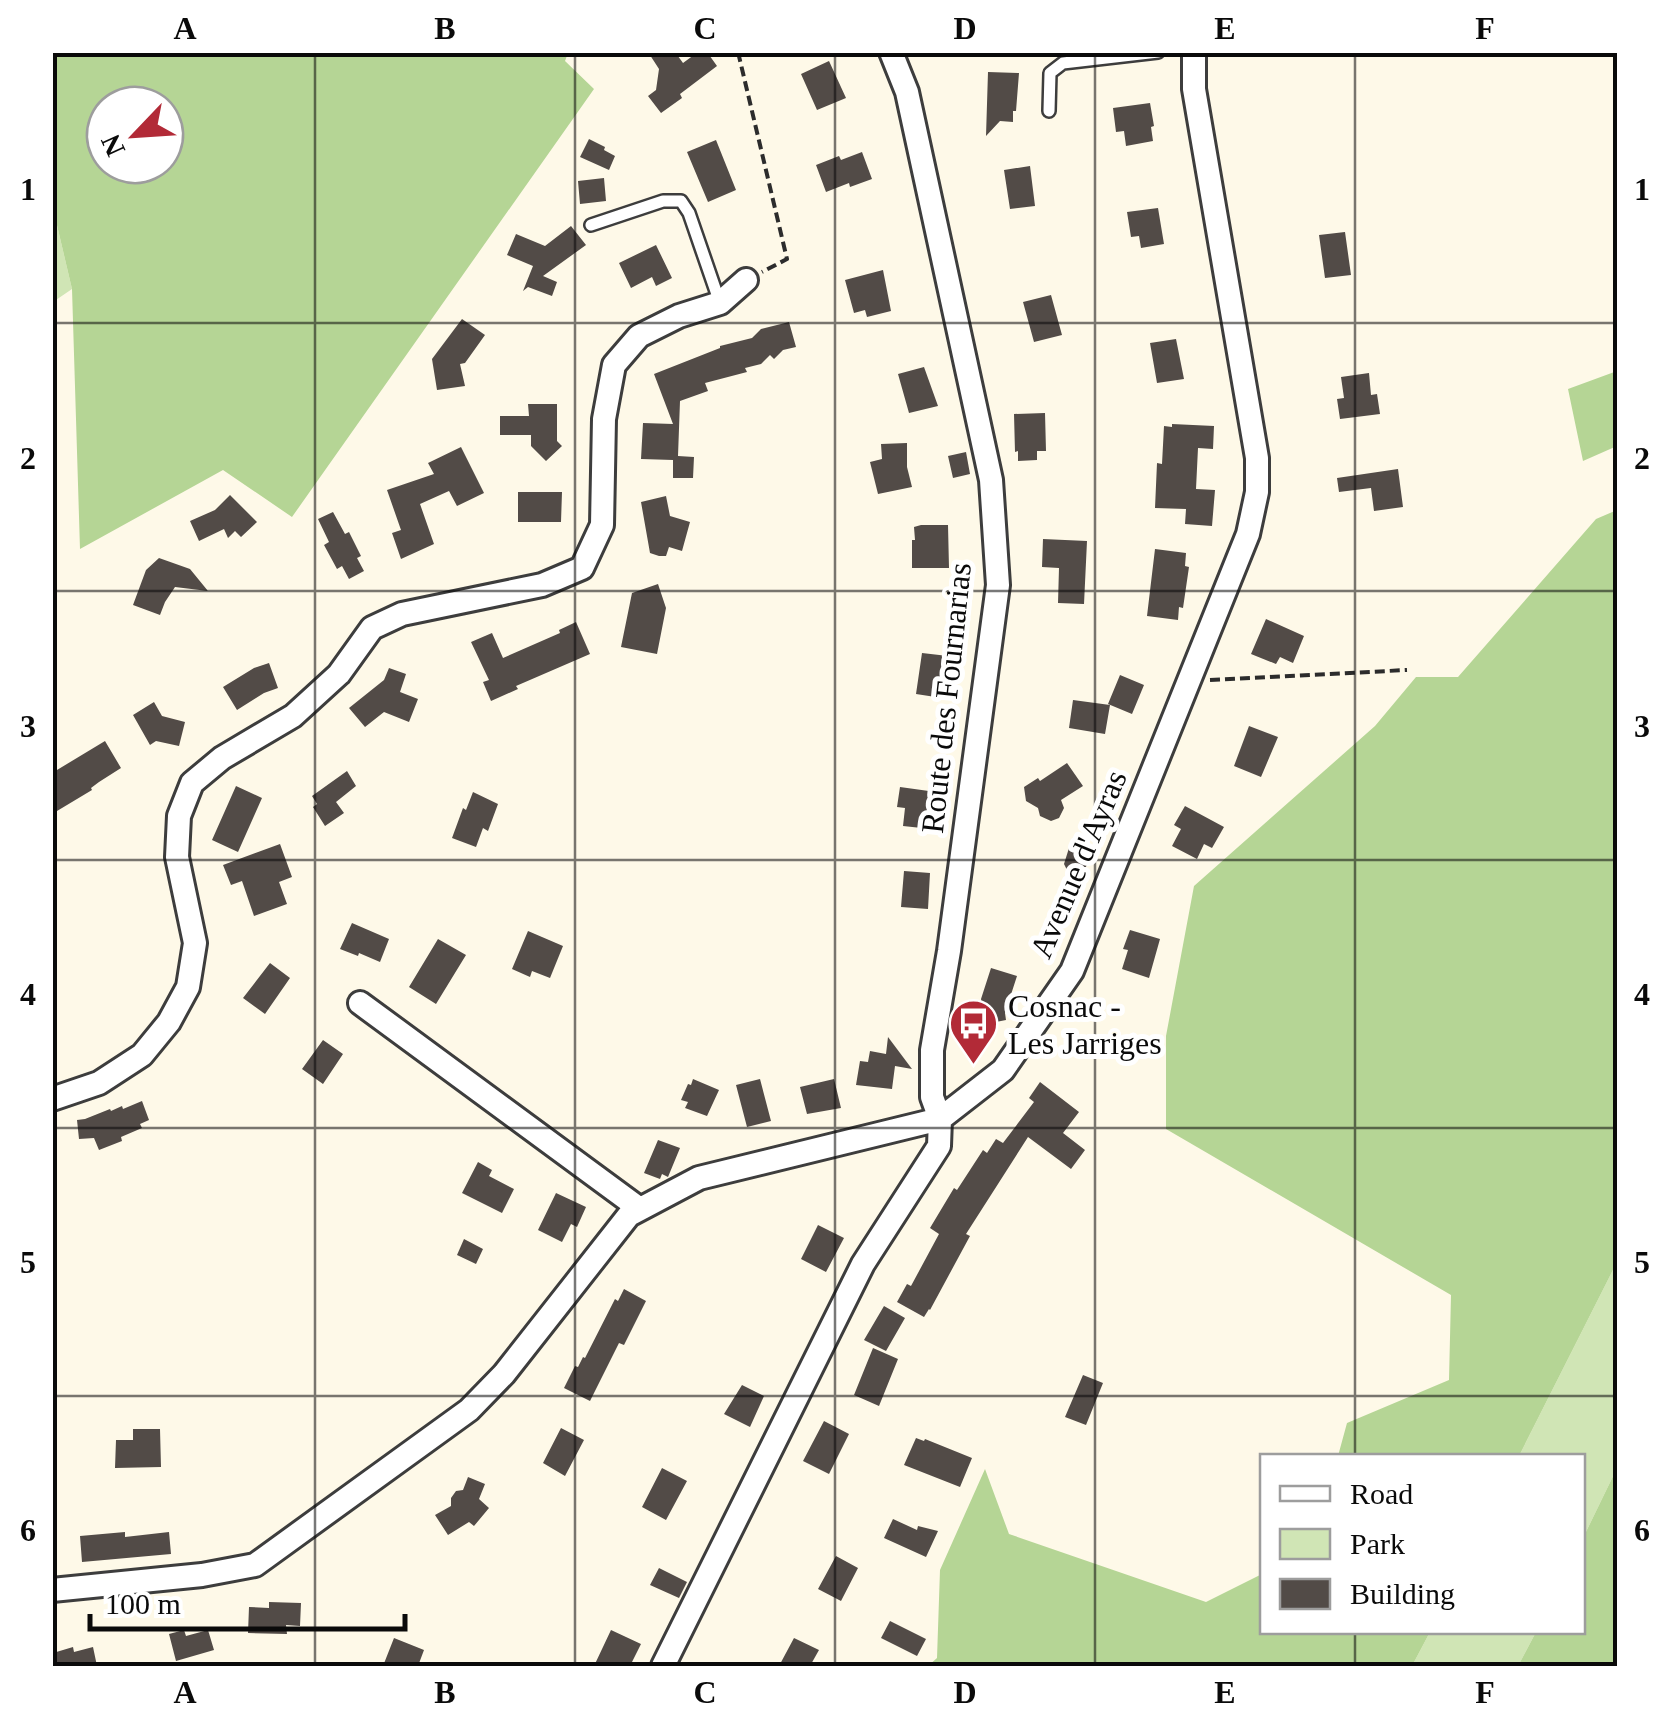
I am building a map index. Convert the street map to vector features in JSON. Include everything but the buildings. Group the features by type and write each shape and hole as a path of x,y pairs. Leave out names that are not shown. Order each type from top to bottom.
{"street":[{"name":"Route des Fournarias","path":"891,52 907,92 991,480 998,584 932,1050 932,1097 940,1119"},
{"name":"Avenue d'Ayras","path":"940,1119 1003,1070 1072,971 1248,534 1257,492 1257,458 1194,89 1194,52"},
{"path":"52,1099 99,1082 142,1055 170,1022 188,987 195,942 176,856 178,816 192,784 222,758 293,716 339,674 372,628 402,614 542,585 582,568 602,526 604,419 614,365 639,336 679,316 720,303 746,280"},
{"path":"360,1003 640,1210"},
{"path":"52,1590 202,1575 255,1565 468,1410 504,1374 629,1215 700,1178 940,1119 939,1146 863,1264 663,1666"}],"lane":[{"path":"1049,110 1050,73 1063,63 1158,52"},
{"path":"591,225 663,201 681,201 720,303"}],"path":[{"path":"738,52 787,259 746,280"},
{"path":"1192,672 1210,680 1407,670"}],"green space":[{"path":"52,53 568,53 565,61 594,89 292,517 223,470 80,549 72,289 52,204"},
{"path":"52,204 72,289 53,302 52,302"},
{"path":"1617,371 1617,446 1583,461 1568,389"},
{"path":"1617,510 1617,1262 1520,1454 1339,1454 1347,1423 1449,1380 1451,1295 1166,1129 1166,1036 1194,886 1375,726 1416,677 1458,677 1596,519"},
{"path":"1617,1262 1617,1468 1585,1534 1585,1454 1520,1454"},
{"path":"1617,1468 1617,1666 1518,1666 1535,1634 1585,1634 1585,1534"},
{"path":"985,1469 1009,1534 1206,1602 1260,1575 1260,1634 1429,1634 1412,1666 928,1666 937,1658 940,1570"},
{"path":"1429,1634 1535,1634 1518,1666 1412,1666"}],"place":[{"name":"Cosnac - Les Jarriges","path":"973,1066"}]}
